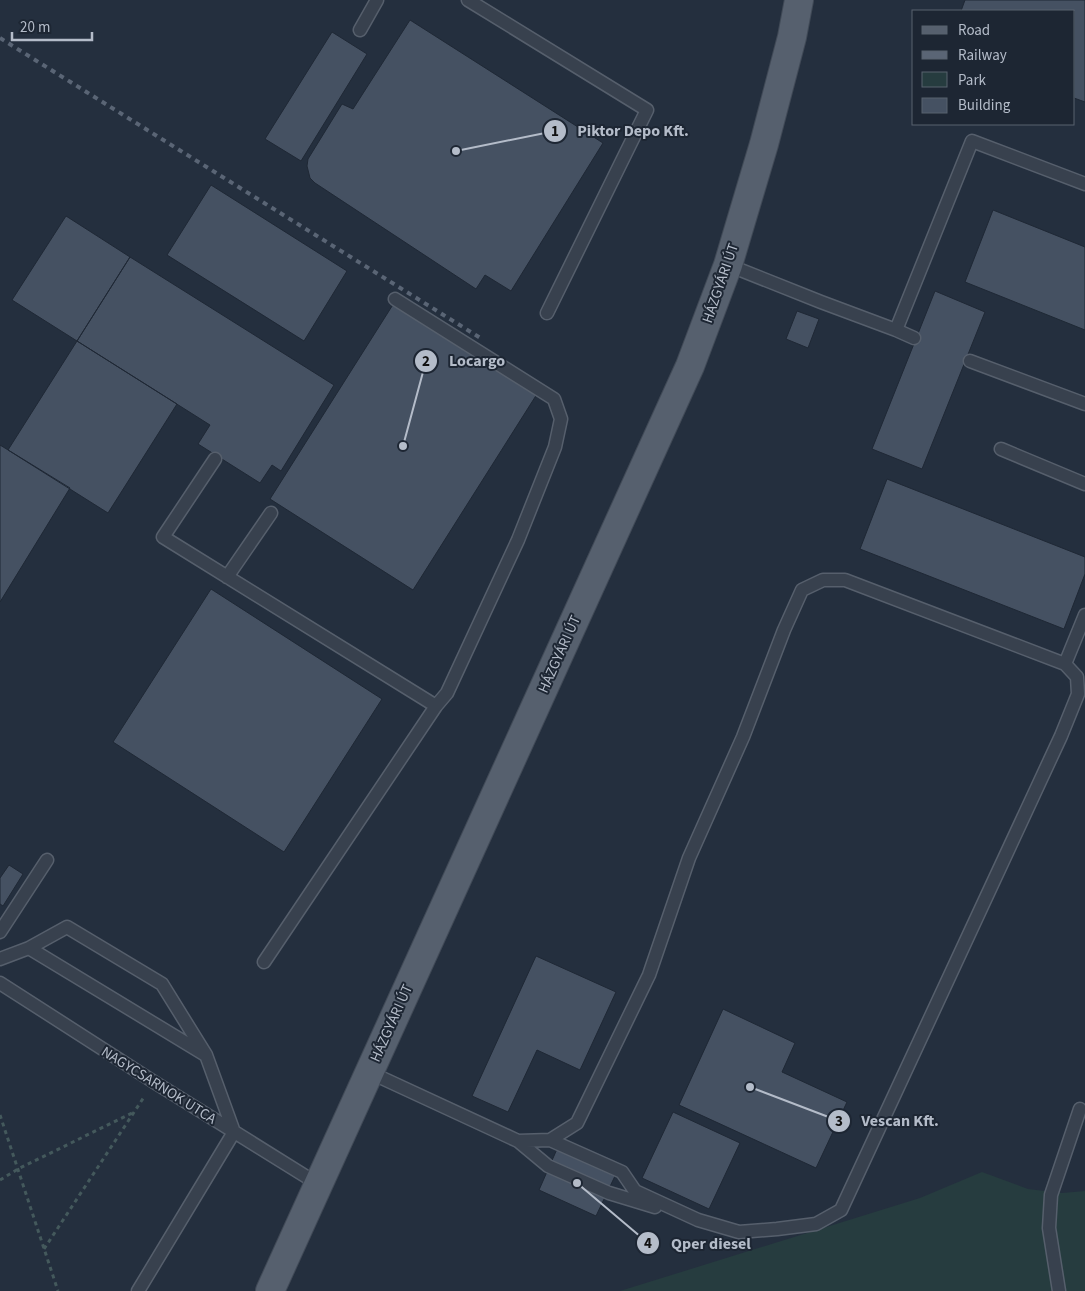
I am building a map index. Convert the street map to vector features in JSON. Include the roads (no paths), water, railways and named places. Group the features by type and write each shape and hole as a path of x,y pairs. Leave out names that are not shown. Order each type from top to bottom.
{"main road":[{"name":"HÁZGYÁRI ÚT","path":"270,1291 690,366 728,265 764,144 792,37 799,0"}],"lane":[{"path":"360,30 377,0"},
{"path":"468,0 647,110 547,313"},
{"path":"896,330 972,141 1085,184"},
{"path":"728,265 914,338"},
{"path":"264,962 436,706 447,693 518,540 555,447 561,419 554,399 395,299"},
{"path":"970,361 1085,404"},
{"path":"1001,449 1085,484"},
{"path":"215,459 163,538 436,706"},
{"path":"227,577 271,512"},
{"path":"369,1072 518,1141 548,1166 609,1193 739,1232 816,1224 841,1210 1061,736 1078,694 1077,677 1065,664 845,580 822,580 802,590 784,630 743,737 689,858 649,975 577,1123 550,1140"},
{"path":"1065,664 1085,615"},
{"path":"0,932 46,860"},
{"path":"0,959 29,948 67,927 162,984 206,1056 234,1132 138,1291"},
{"path":"29,948 206,1056"},
{"name":"NAGYCSARNOK UTCA","path":"0,983 318,1184"},
{"path":"1059,1291 1049,1228 1051,1195 1080,1109"},
{"path":"518,1141 550,1140 622,1172 635,1191 698,1220"}],"railway":[{"path":"0,38 482,339"}],"place":[{"name":"Piktor Depo Kft.","path":"456,151"},
{"name":"Locargo","path":"403,446"},
{"name":"Vescan Kft.","path":"750,1087"},
{"name":"Qper diesel","path":"577,1183"}]}
